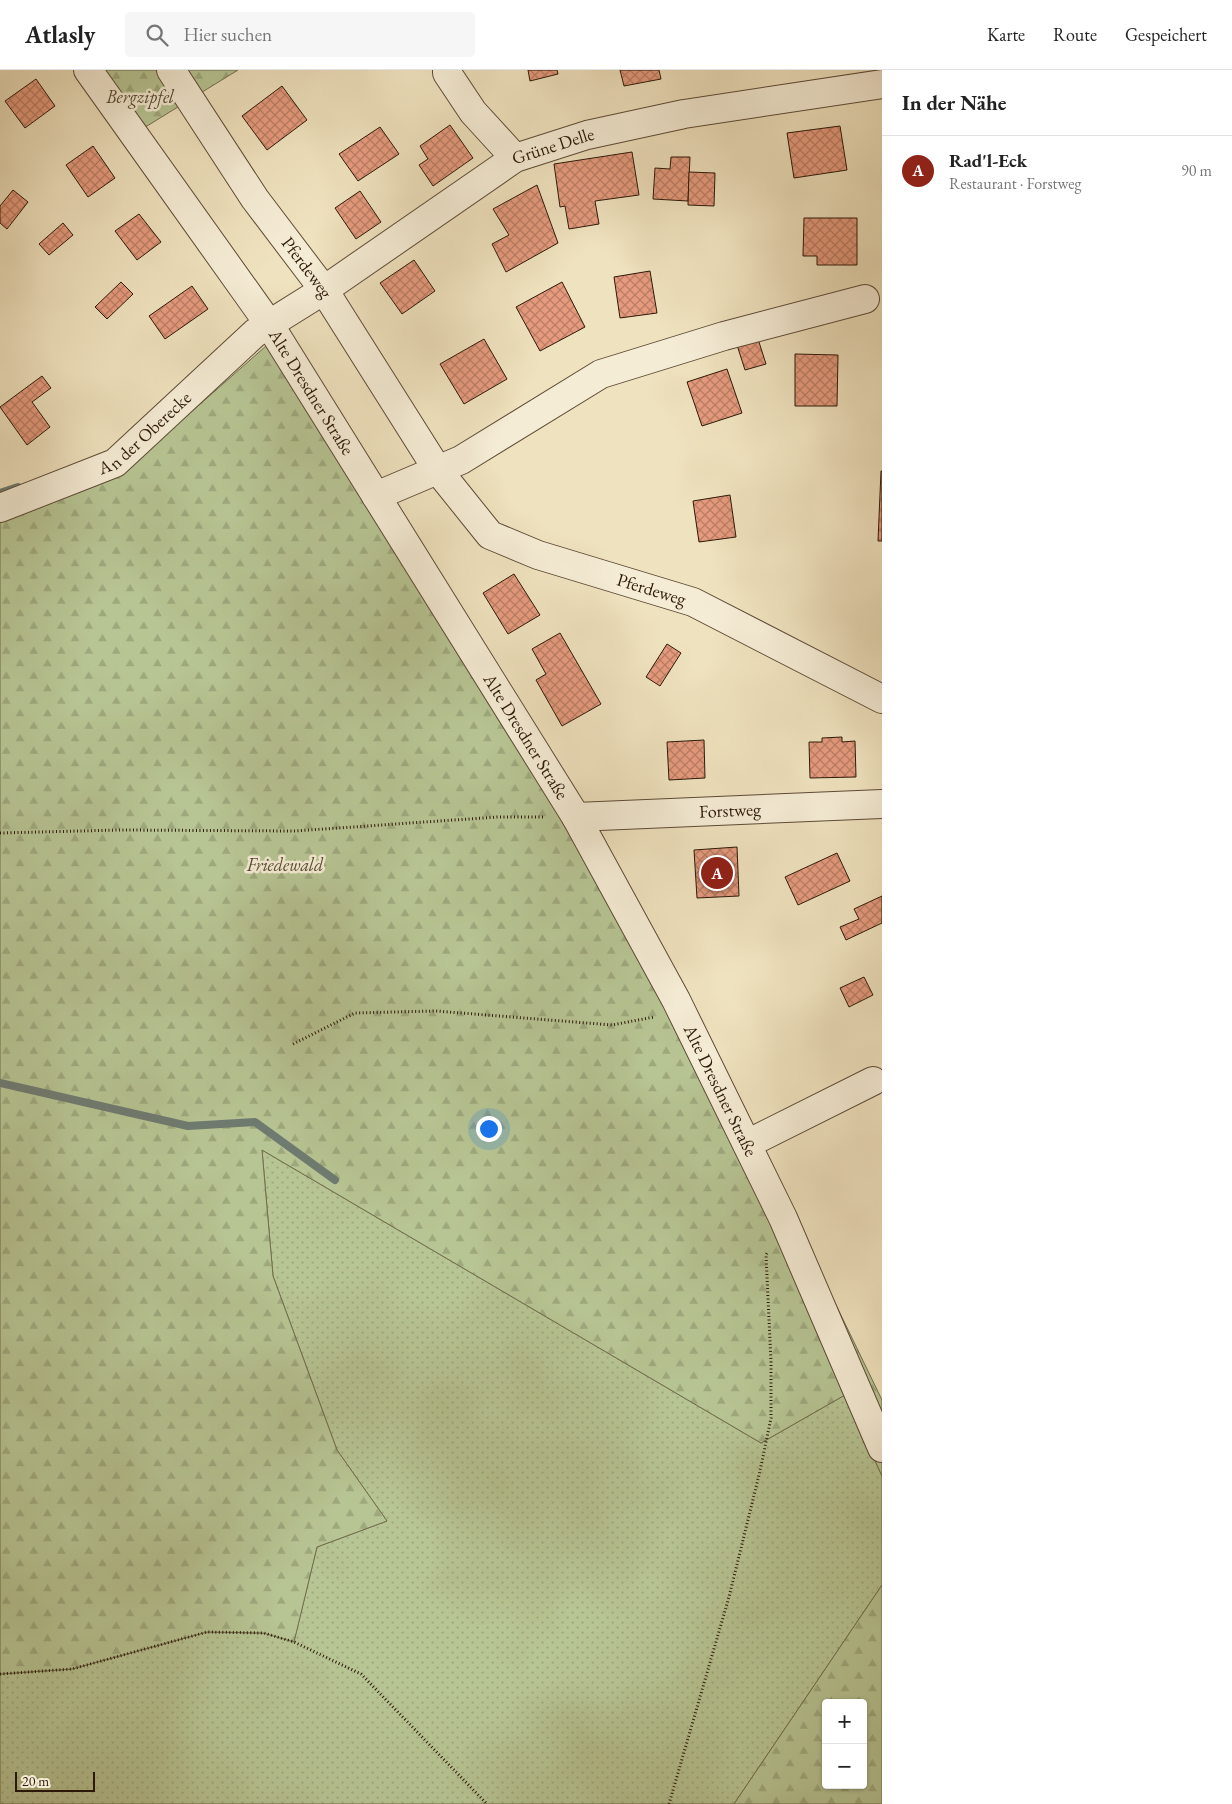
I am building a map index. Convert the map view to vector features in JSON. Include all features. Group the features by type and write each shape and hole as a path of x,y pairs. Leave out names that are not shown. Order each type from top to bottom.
{"street":[{"name":"Alte Dresdner Straße","path":"88,70 269,324 576,817 676,1000 783,1218 882,1448"},
{"name":"Pferdeweg","path":"171,70 256,199 324,290 437,469 490,535 538,554 693,602 882,699"},
{"path":"446,71 473,112 515,158"},
{"name":"Grüne Delle","path":"269,324 324,290 515,158 587,135 684,114 882,84"},
{"path":"376,496 461,460 601,374 724,336 866,299"},
{"name":"An der Oberecke","path":"0,508 115,463 255,333 269,324"},
{"name":"Forstweg","path":"576,817 882,804"},
{"path":"747,1144 873,1081"}],"path":[{"path":"0,833 119,830 295,831 497,817 576,817"},
{"path":"293,1044 355,1014 436,1011 612,1025 653,1017 676,1000"},
{"path":"669,1804 729,1597 771,1418 771,1362 766,1255 783,1218"},
{"path":"0,1674 72,1669 207,1632 264,1633 294,1642 361,1674 488,1804"}],"green space":[{"name":"Bergzipfel","path":"88,70 238,70 134,134"},
{"name":"Friedewald","path":"283,331 792,1214 882,1400 882,1476 845,1395 761,1443 262,1150 273,1276 337,1450 387,1521 317,1547 294,1642 263,1633 207,1632 72,1669 0,1674 0,515 123,472"},
{"path":"262,1150 761,1443 845,1395 882,1476 882,1585 734,1804 0,1804 0,1674 72,1669 207,1632 264,1633 294,1641 317,1547 387,1521 337,1450 273,1276"},
{"path":"882,1585 882,1804 734,1804"}],"building":[{"path":"528,70 557,70 558,74 530,81"},
{"path":"620,70 659,70 661,79 624,86"},
{"path":"36,79 55,106 25,128 5,101"},
{"path":"282,86 307,120 267,150 242,116"},
{"path":"450,125 473,158 433,186 419,165 428,159 420,146"},
{"path":"840,126 847,170 794,178 787,133"},
{"path":"380,127 399,154 358,181 339,154"},
{"path":"93,146 115,178 88,197 66,165"},
{"path":"632,152 639,195 595,201 599,224 569,229 565,206 560,207 554,164"},
{"path":"671,157 690,157 688,201 653,199 655,168 670,169"},
{"path":"689,172 715,173 714,206 688,205"},
{"path":"537,185 558,243 506,272 492,244 509,235 493,209"},
{"path":"13,190 28,202 7,229 0,223 0,206"},
{"path":"360,191 381,222 356,239 335,208"},
{"path":"139,214 161,242 137,260 115,231"},
{"path":"804,218 857,218 857,265 817,265 817,256 803,256"},
{"path":"63,223 73,235 49,255 39,244"},
{"path":"414,260 435,291 402,314 380,283"},
{"path":"650,271 657,313 620,318 614,277"},
{"path":"121,282 133,294 107,319 95,307"},
{"path":"562,282 585,327 540,351 516,307"},
{"path":"192,286 208,309 165,339 149,316"},
{"path":"484,339 507,379 464,404 440,364"},
{"path":"758,339 766,364 745,370 737,345"},
{"path":"795,354 838,355 837,406 795,406"},
{"path":"727,369 742,413 702,426 687,382"},
{"path":"42,376 51,388 32,402 50,427 27,445 0,407"},
{"path":"881,471 882,541 878,541"},
{"path":"730,495 736,537 699,542 693,501"},
{"path":"514,574 540,615 508,634 483,593"},
{"path":"560,633 601,704 562,726 536,680 546,674 532,649"},
{"path":"667,644 681,653 660,686 646,677"},
{"path":"842,737 842,742 855,741 856,777 810,778 809,742 822,742 822,738"},
{"path":"704,740 705,778 669,780 667,742"},
{"path":"737,847 739,896 697,898 694,850"},
{"path":"837,853 850,881 798,905 785,877"},
{"path":"882,896 882,923 846,940 840,927 859,919 854,909"},
{"path":"864,977 873,995 849,1007 840,988"}],"waterway":[{"path":"0,493 18,487"},
{"path":"0,1083 188,1126 255,1122 335,1180"}],"place":[{"name":"Rad'l-Eck","path":"717,873"}]}
